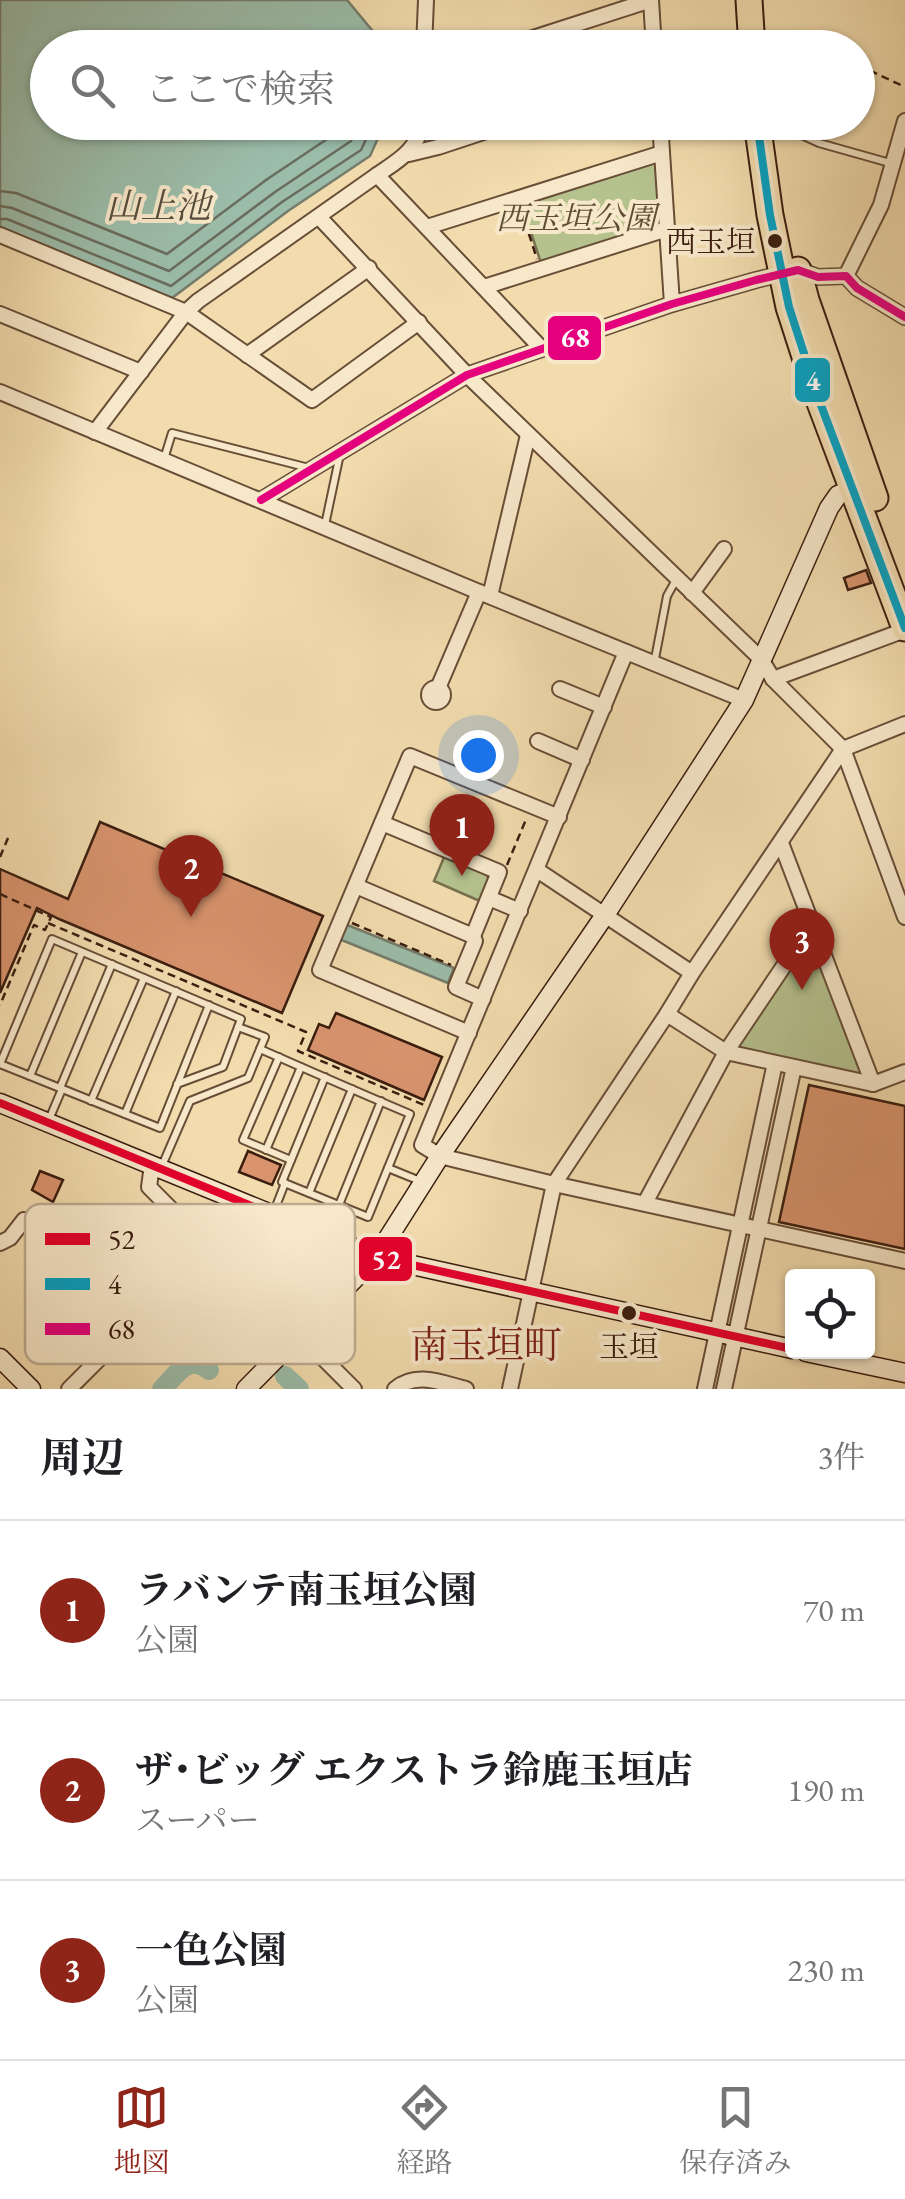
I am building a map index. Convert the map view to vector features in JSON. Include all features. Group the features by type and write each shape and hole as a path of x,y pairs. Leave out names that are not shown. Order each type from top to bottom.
{"highway":[{"path":"748,0 750,30"},
{"path":"766,0 770,30"},
{"path":"760,140 770,215 790,272 806,300 905,629"},
{"path":"774,140 790,272"},
{"path":"862,486 905,581"}],"street":[{"path":"425,30 426,0"},
{"path":"558,30 651,0 653,30"},
{"path":"846,276 881,205 905,121"},
{"path":"409,154 418,140"},
{"path":"96,432 198,301 409,154 459,140"},
{"path":"661,140 672,304"},
{"path":"427,227 662,152"},
{"path":"377,174 541,348"},
{"path":"319,216 467,375 762,659 773,679 843,749 905,917"},
{"path":"484,287 667,228"},
{"path":"0,235 186,312 312,400 419,322"},
{"path":"247,355 369,268"},
{"path":"262,500 467,375 672,304 756,280 790,272 846,276 858,288 905,317"},
{"path":"0,314 141,372"},
{"path":"0,392 744,700"},
{"path":"438,688 485,594 528,435"},
{"path":"355,1279 376,1258 744,700 829,508 838,494 862,486"},
{"path":"692,593 724,548"},
{"path":"773,679 905,629"},
{"path":"626,652 422,1145 440,1156 554,1184 905,1260"},
{"path":"560,690 604,707"},
{"path":"510,1389 554,1184 843,749 905,724"},
{"path":"538,742 582,760"},
{"path":"469,1033 320,970 410,756 559,818"},
{"path":"382,823 499,872 456,988 484,998"},
{"path":"782,844 873,1084"},
{"path":"536,870 692,973"},
{"path":"356,886 473,936"},
{"path":"489,898 520,910"},
{"path":"646,1204 726,1052 812,924"},
{"path":"668,1014 726,1052 873,1084 905,1072"},
{"path":"724,1389 726,1334 740,1224 775,1062"},
{"path":"705,1389 759,1228 794,1067"},
{"path":"0,1103 245,1204"},
{"path":"156,1167 149,1187 165,1204"},
{"path":"0,1243 10,1238 24,1220"},
{"path":"355,1249 376,1258 785,1347"},
{"path":"0,1358 30,1389"},
{"path":"841,1359 905,1372"},
{"path":"69,1389 94,1364"},
{"path":"246,1389 271,1364"},
{"path":"329,1364 354,1389"},
{"path":"394,1389 418,1378 466,1389"}],"lane":[{"path":"811,140 892,164"},
{"path":"164,460 172,434 314,469"},
{"path":"324,527 340,453"},
{"path":"654,664 668,596 677,579"},
{"path":"178,1084 223,1067 241,1019 52,939 0,1064 160,1128 209,1006"},
{"path":"30,1076 82,952"},
{"path":"48,1123 112,964"},
{"path":"92,1101 144,978"},
{"path":"125,1114 176,991"},
{"path":"156,1167 190,1101 248,1078 265,1038 238,1027"},
{"path":"260,1049 410,1114 368,1217 355,1212"},
{"path":"278,1057 243,1140 290,1160"},
{"path":"266,1150 300,1066"},
{"path":"325,1077 282,1182 334,1204"},
{"path":"309,1193 352,1089"},
{"path":"340,1204 380,1102"},
{"path":"388,1168 423,1182"},
{"path":"276,1204 285,1183"}],"path":[{"path":"875,73 905,87"},
{"path":"518,198 540,269"},
{"path":"499,872 504,870 531,806"},
{"path":"0,857 8,838"},
{"path":"0,894 51,917 45,930 34,925 0,1005"},
{"path":"342,919 463,970"},
{"path":"48,923 306,1032 298,1052 436,1111"}],"green space":[{"name":"西玉垣公園","path":"653,160 658,164 662,221 657,226 541,263 521,202"},
{"path":"445,855 485,871 490,882 482,902 434,881"},
{"path":"808,937 814,937 863,1070 859,1077 738,1048 736,1043"}],"water":[{"name":"山上池","path":"0,0 347,0 372,30 30,30 30,140 377,140 370,156 288,211 172,298 0,227"},
{"path":"345,924 454,968 448,983 339,939"}],"building":[{"path":"866,570 871,583 848,590 844,578"},
{"path":"100,822 323,916 282,1013 37,908 0,993 0,869 68,899"},
{"path":"336,1013 442,1057 424,1100 308,1050 319,1024 329,1028"},
{"path":"809,1085 905,1106 905,1249 779,1222"},
{"path":"248,1151 281,1165 272,1185 239,1172"},
{"path":"40,1171 63,1180 53,1202 32,1190"}],"waterway":[{"path":"162,1389 189,1365 202,1365 209,1370"},
{"path":"285,1376 299,1389"}],"transit line":[{"name":"4","path":"760,140 789,307 819,400 905,628"},
{"name":"68","path":"261,500 467,375 672,304 756,280 798,270 818,277 846,276 857,288 905,317"},
{"name":"52","path":"0,1103 247,1204"},
{"name":"52","path":"355,1248 376,1257 785,1347"}],"place":[{"name":"西玉垣","path":"775,241"},
{"name":"ラバンテ南玉垣公園","path":"462,876"},
{"name":"ザ･ビッグ エクストラ鈴鹿玉垣店","path":"191,917"},
{"name":"一色公園","path":"802,990"},
{"name":"玉垣","path":"629,1313"}],"district":[{"name":"南玉垣町","path":"486,1344"}]}
